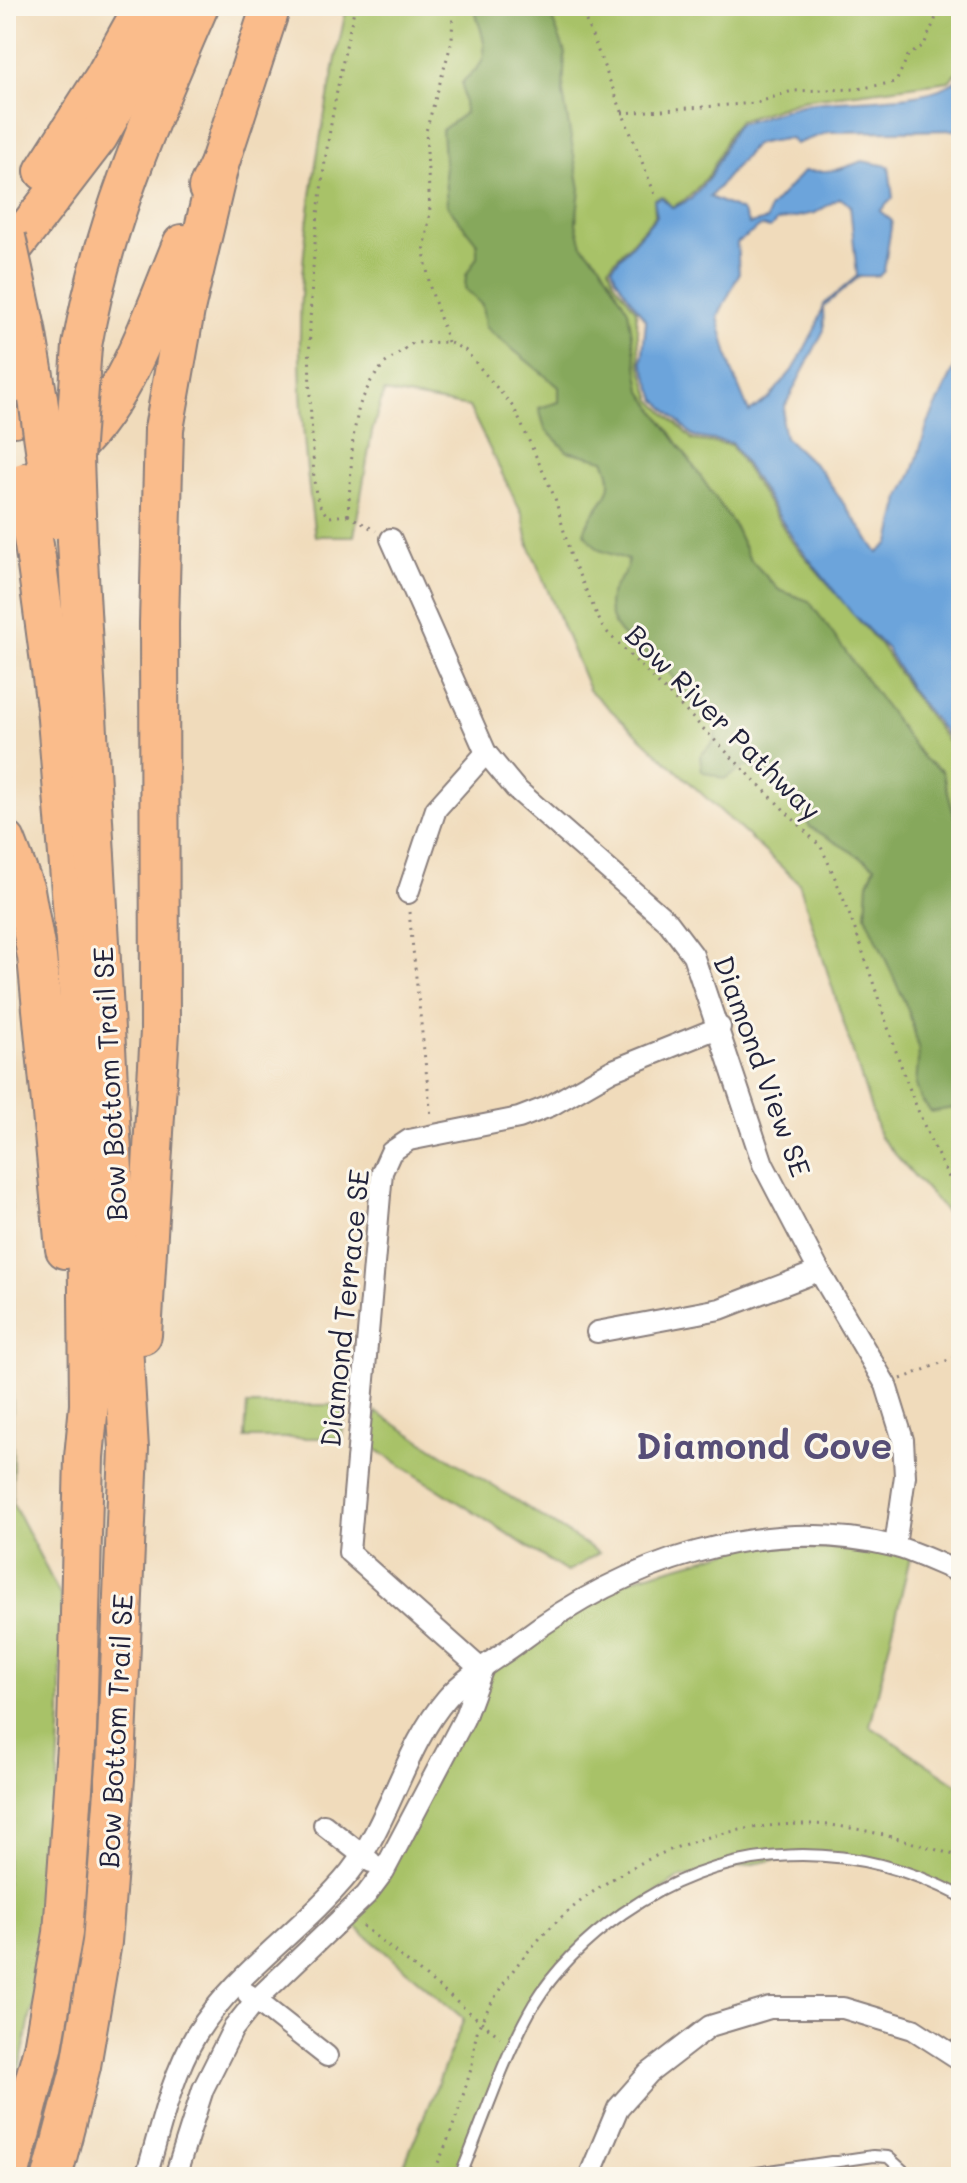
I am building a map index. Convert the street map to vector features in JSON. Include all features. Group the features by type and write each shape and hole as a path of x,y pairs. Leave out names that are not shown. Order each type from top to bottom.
{"highway":[{"path":"6,257 98,137 173,6"},
{"name":"Bow Bottom Trail SE","path":"9,2177 43,2048 63,1933 77,1731 84,1457 89,1405 87,1185 77,965 56,707 57,548 74,458 82,346 89,306 125,185 199,6"},
{"path":"129,1449 141,1352 160,1031 159,623 164,429 185,310 219,165 271,6"},
{"path":"6,220 35,185 105,76 137,14"},
{"path":"6,499 62,459 87,433 117,391 219,165"},
{"path":"6,237 26,329 26,408 57,548"},
{"path":"6,377 26,408"},
{"name":"Bow Bottom Trail SE","path":"52,2177 81,2066 102,1942 116,1766 129,1449 112,1119 81,665 73,640 57,548"},
{"path":"6,841 25,890 37,957 61,1202 75,1412 84,1457"}],"street":[{"name":"Diamond View SE","path":"391,539 486,753 515,788 668,922 693,955 720,1027 763,1164 819,1271 886,1385 903,1440 905,1476 895,1546"},
{"path":"408,893 436,809 486,753"},
{"name":"Diamond Terrace SE","path":"482,1670 349,1552 382,1172 391,1152 409,1140 519,1118 550,1106 611,1071 720,1027"},
{"path":"597,1332 720,1309 819,1271"},
{"path":"146,2177 181,2066 210,2015 236,1985 348,1874 361,1856 448,1697 534,1630 593,1593 687,1554 777,1538 819,1537 895,1546 961,1573"},
{"path":"175,2177 215,2060 233,2029 256,2000 348,1914 384,1871 464,1719 482,1670"},
{"path":"324,1825 384,1871"},
{"path":"236,1985 327,2056"},
{"path":"589,2177 618,2108 649,2073 710,2026 770,2008 843,2008 913,2029 961,2060"}],"lane":[{"path":"460,2177 534,2003 587,1940 645,1897 678,1879 745,1859 844,1857 884,1864 924,1877 961,1896"},
{"path":"728,2177 873,2156 888,2157 910,2177"}],"path":[{"path":"355,6 323,156 308,313 311,425 322,512 330,517 348,515 391,539"},
{"path":"348,515 353,438 359,406 371,381 384,364 413,343 448,342 430,287 424,252 430,212 426,131 452,41 453,6"},
{"path":"580,6 656,197"},
{"path":"622,113 736,105 792,91 857,89 896,82 908,56 924,45 941,6"},
{"name":"Bow River Pathway","path":"448,342 465,350 514,408 555,498 571,557 603,628 821,847 839,884 909,1095 934,1154 961,1199"},
{"path":"408,893 433,1135"},
{"path":"886,1385 961,1355"},
{"path":"431,2177 451,2137 481,2023 507,1980 559,1920 628,1868 659,1852 731,1832 809,1824 853,1830 961,1857"},
{"path":"348,1914 514,2047"}],"green space":[{"path":"347,6 961,6 961,67 949,81 802,100 739,121 730,132 709,175 689,197 672,207 662,196 654,199 655,216 609,267 614,281 636,310 640,363 652,400 693,440 731,445 793,543 885,651 961,760 961,1247 954,1221 880,1137 799,883 589,690 528,543 523,516 469,407 384,392 372,432 354,536 315,536 302,406 302,276 314,174"},
{"path":"474,6 547,6 565,52 563,93 580,189 576,223 582,245 600,263 628,310 641,390 734,525 749,558 779,590 809,601 924,759 942,771 961,840 961,1114 953,1108 931,1112 921,1100 916,1085 919,1049 909,1012 866,915 868,883 875,866 810,827 794,801 753,767 745,767 724,779 702,771 700,756 715,740 717,718 687,696 660,663 631,643 616,627 611,616 610,597 625,572 628,560 599,550 584,533 608,492 609,473 604,460 567,451 545,429 539,408 559,402 559,387 485,327 482,305 465,289 466,275 477,257 477,243 447,205 442,130 465,113 462,83 476,70 484,55"},
{"path":"6,1125 11,1222 13,1504 61,1597 61,1716 50,1924 6,2133"},
{"path":"247,1405 345,1405 342,1438 245,1438"},
{"path":"376,1412 599,1553 567,1572 374,1448"},
{"path":"777,1538 911,1553 870,1726 961,1787 961,1896 884,1864 793,1856 677,1879 587,1940 534,2003 460,2177 399,2177 464,2019 344,1917 366,1895 482,1670 606,1586"}],"water":[{"path":"961,75 961,130 829,132 795,144 790,138 755,144 710,197 742,211 749,224 767,220 769,209 804,171 834,170 862,161 889,166 893,198 880,211 892,221 884,271 879,276 860,276 823,307 824,330 785,406 782,423 785,437 821,471 878,553 890,543 900,498 913,472 928,423 957,363 961,336 961,747 955,746 911,690 887,649 851,612 794,540 732,443 694,437 656,399 642,362 646,321 616,278 612,267 657,216 654,200 661,197 673,208 691,199 710,177 735,127 741,123 807,104 912,96 950,85","holes":["840,198 850,205 857,276 823,305 817,325 795,367 769,398 749,412 732,371 718,317 739,274 737,243 761,226 770,228 777,221 815,213"]}],"district":[{"name":"Diamond Cove","path":"764,1444"}]}
